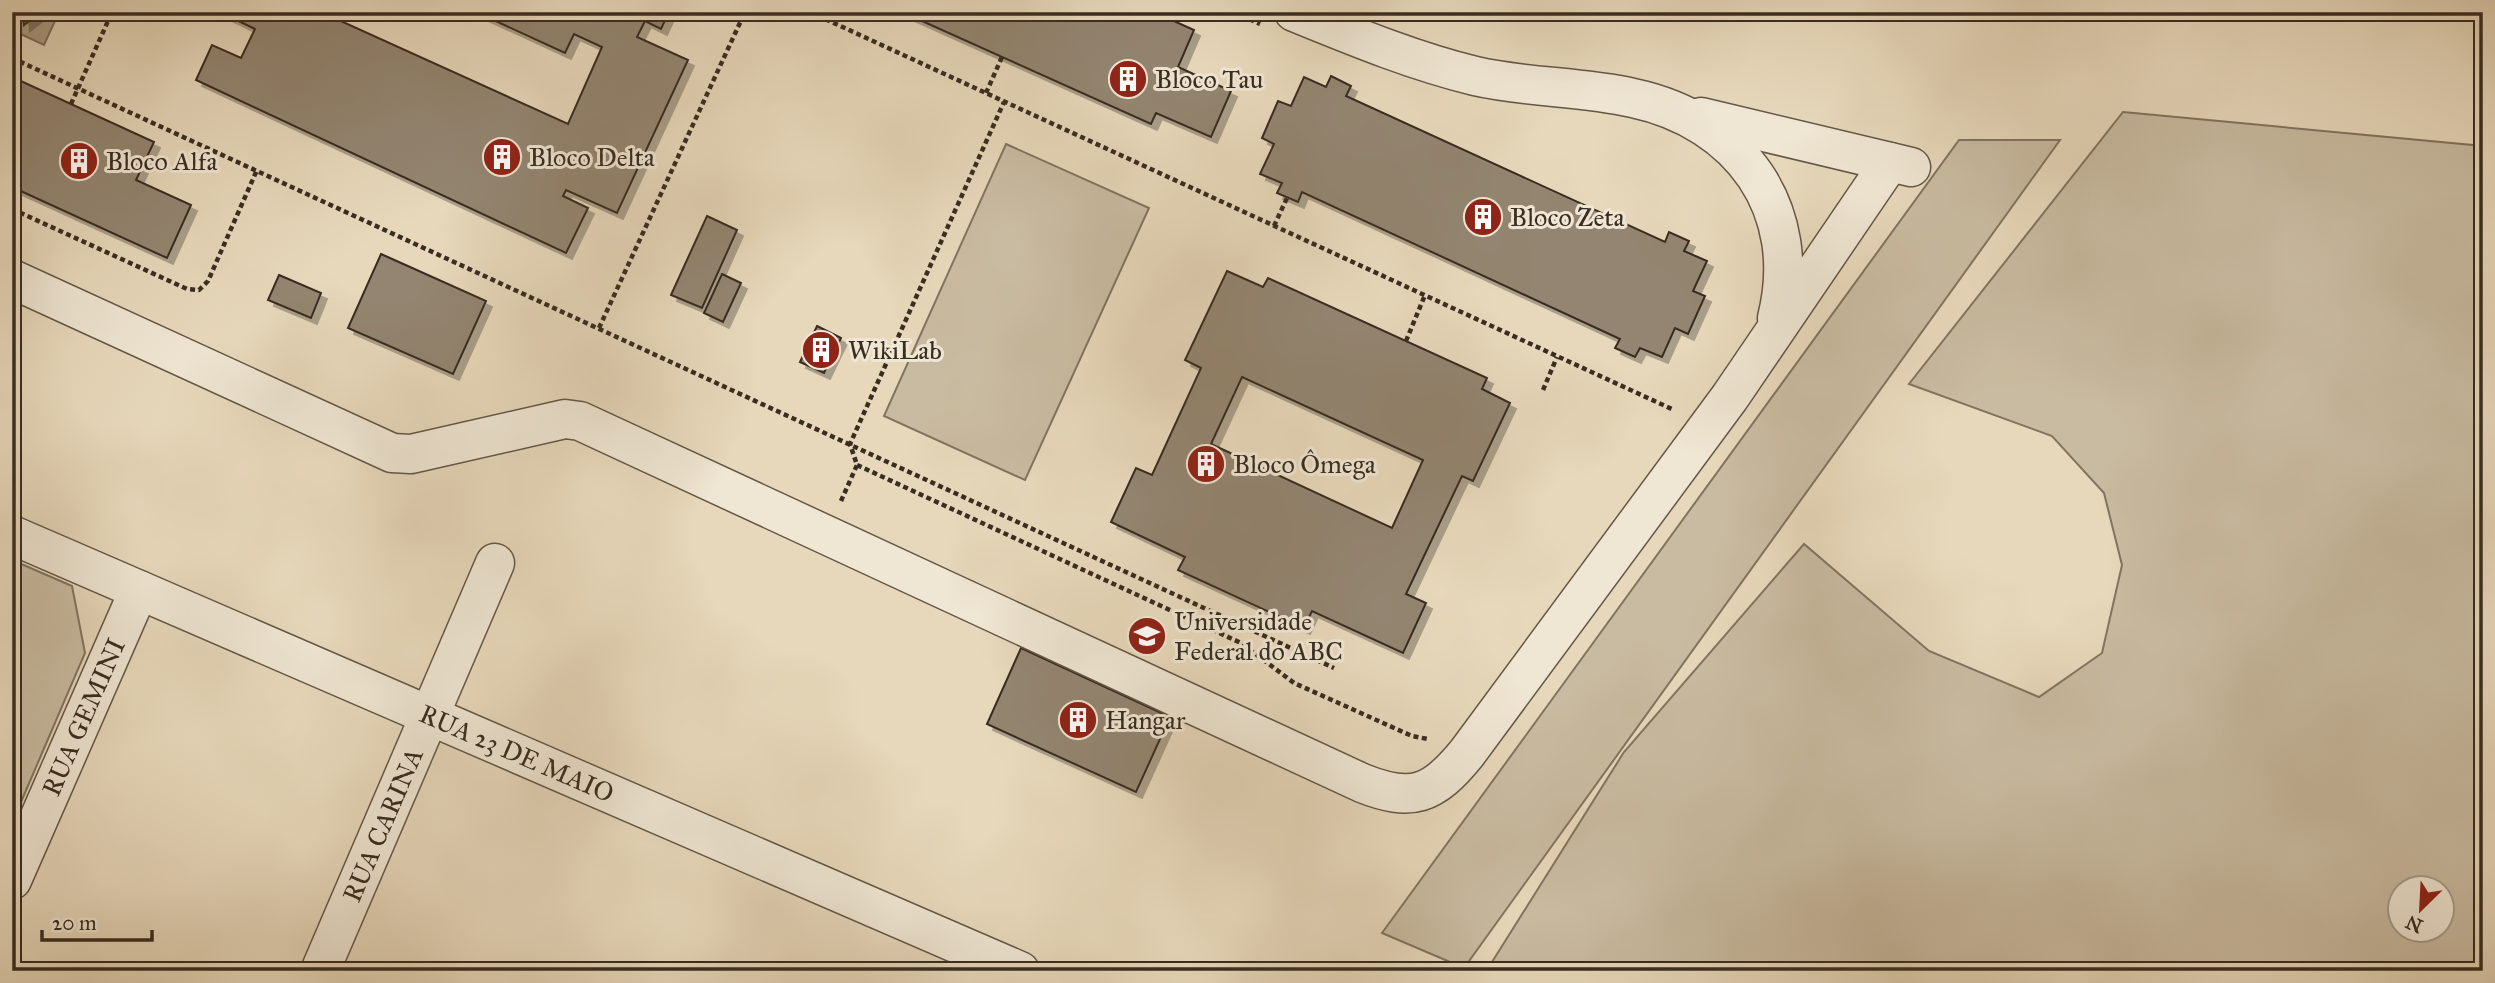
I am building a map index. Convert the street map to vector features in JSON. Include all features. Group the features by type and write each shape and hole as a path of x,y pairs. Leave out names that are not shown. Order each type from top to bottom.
{"street":[{"path":"12,279 383,450 411,454 575,419 1362,783 1390,794 1421,792 1447,778 1730,397 1775,327 1900,165 1678,112 1633,97 1476,76 1382,46 1281,20"},
{"path":"1678,112 1735,152 1753,172 1772,206 1784,243 1785,267 1775,327"},
{"name":"RUA 23 DE MAIO","path":"12,535 1007,968"},
{"name":"RUA CARINA","path":"320,971 495,563"},
{"name":"RUA GEMINI","path":"12,880 139,590"}],"path":[{"path":"71,104 112,12"},
{"path":"599,328 745,12"},
{"path":"810,12 1684,415"},
{"path":"1234,12 1281,20"},
{"path":"986,93 1002,57"},
{"path":"12,58 1334,668"},
{"path":"826,534 857,465 850,444 1004,102"},
{"path":"12,209 187,289 199,290 208,281 257,170"},
{"path":"1274,226 1287,198"},
{"path":"1406,341 1425,295"},
{"path":"1543,390 1557,357"},
{"path":"857,465 1241,643 1294,683 1412,736 1423,740 1436,735"}],"shaded area":[{"path":"12,12 59,12 44,45 12,30"},
{"path":"2123,112 2483,146 2483,971 1513,971 1492,962 1624,752 1804,544 1929,651 2039,697 2102,653 2122,565 2104,493 2052,436 1909,384"},
{"path":"1959,140 2060,140 1464,968 1382,933"},
{"path":"1006,144 1149,208 1025,480 884,416"},
{"path":"12,560 72,586 85,653 12,823"}],"building":[{"path":"23,12 41,12 24,25"},
{"name":"Bloco Delta","path":"220,12 321,12 568,124 602,47 574,34 565,53 476,12 669,12 661,29 645,21 637,37 688,60 617,213 566,190 563,196 588,208 566,253 196,80 212,45 241,58 255,29"},
{"name":"Bloco Tau","path":"902,12 1154,12 1194,30 1178,67 1231,91 1211,137 1156,113 1151,124"},
{"name":"Bloco Zeta","path":"1331,76 1351,86 1346,96 1665,242 1669,232 1689,241 1684,251 1707,261 1693,291 1705,296 1688,334 1675,328 1662,357 1640,348 1635,357 1615,348 1620,339 1302,192 1298,202 1277,193 1282,183 1260,174 1274,144 1262,138 1278,101 1291,106 1304,77 1326,87"},
{"name":"Bloco Alfa","path":"12,77 154,142 136,180 191,205 167,258 12,187"},
{"path":"707,216 737,230 702,308 671,295"},
{"path":"381,254 486,301 453,374 348,328"},
{"name":"Bloco Ômega","path":"1227,271 1263,287 1268,278 1487,378 1482,389 1510,403 1473,481 1462,476 1406,594 1426,603 1403,653 1312,611 1304,628 1178,570 1185,557 1111,522 1136,468 1152,475 1201,368 1185,360","holes":["1242,377 1423,460 1392,528 1211,444"]},
{"path":"722,274 741,283 723,322 704,313"},
{"path":"279,275 321,293 311,318 268,300"},
{"name":"WikiLab","path":"817,326 841,338 824,373 800,362"},
{"name":"Hangar","path":"1021,648 1170,717 1136,792 987,724"}],"place":[{"name":"Bloco Tau","path":"1128,79"},
{"name":"Bloco Delta","path":"502,157"},
{"name":"Bloco Alfa","path":"79,161"},
{"name":"Bloco Zeta","path":"1483,217"},
{"name":"WikiLab","path":"821,350"},
{"name":"Bloco Ômega","path":"1206,464"},
{"name":"Universidade Federal do ABC","path":"1147,636"},
{"name":"Hangar","path":"1078,720"}]}
